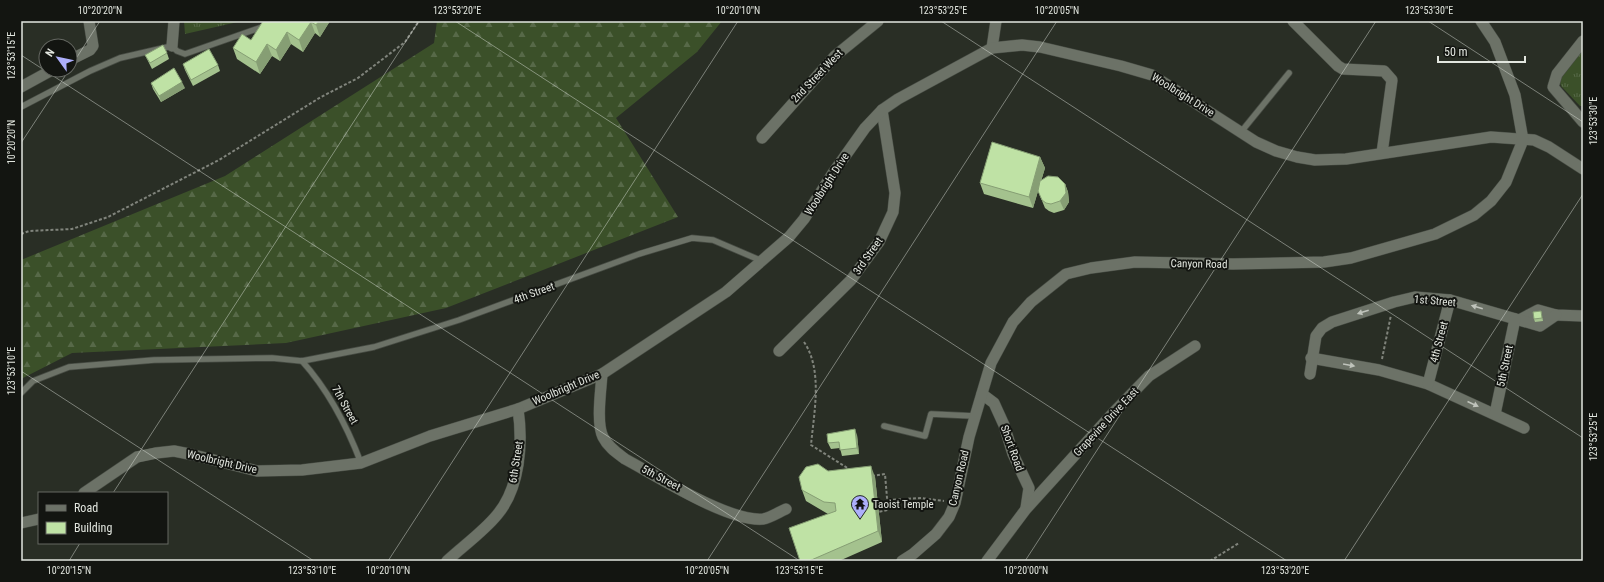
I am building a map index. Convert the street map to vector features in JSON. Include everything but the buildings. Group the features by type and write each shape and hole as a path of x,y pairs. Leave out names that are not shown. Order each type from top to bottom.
{"street":[{"path":"78,56 90,50 93,46 89,21"},
{"path":"172,46 174,21"},
{"name":"2nd Street West","path":"762,138 835,56 878,21"},
{"path":"992,48 996,21"},
{"path":"1293,21 1338,66 1343,69 1384,71 1392,80 1382,153"},
{"path":"1481,21 1495,42 1515,95 1523,140"},
{"path":"1582,120 1553,87 1557,74 1583,41"},
{"name":"Woolbright Drive","path":"85,492 137,457 156,453 174,452 194,455 257,471 302,470 361,463 430,436 518,409 602,374 726,292 789,238 804,219 833,173 865,128 882,110 898,99 992,48 1022,45 1040,48 1120,66 1152,75 1241,132 1276,152 1297,157 1315,160 1346,159 1491,137 1534,140 1549,147 1583,169"},
{"path":"21,87 38,78"},
{"name":"3rd Street","path":"779,351 851,280 879,242 893,212 895,193 882,110"},
{"name":"Canyon Road","path":"902,561 913,554 936,534 949,517 956,503 974,416 991,363 1013,322 1031,302 1066,274 1092,268 1135,262 1233,264 1324,262 1350,258 1435,234 1474,215 1491,201 1506,182 1523,140"},
{"name":"1st Street","path":"1311,358 1316,336 1322,328 1332,322 1394,302 1415,297 1450,300 1540,326 1556,314"},
{"name":"4th Street","path":"1428,384 1450,300"},
{"path":"1518,319 1538,310 1556,314 1583,316"},
{"name":"5th Street","path":"1495,414 1518,319"},
{"name":"Grapevine Drive East","path":"987,561 1026,509 1114,412 1149,376 1195,346"},
{"path":"1310,374 1311,358 1379,370 1428,384 1524,428"},
{"name":"5th Street","path":"602,374 600,428 603,437 611,448 625,459 717,508 740,516 764,519 786,509"},
{"name":"Short Road","path":"982,394 994,403 1004,425 1013,454 1029,488 1026,509"},
{"name":"6th Street","path":"447,561 497,515 510,493 516,473 521,429 518,409"},
{"path":"21,523 38,518"}],"lane":[{"path":"21,107 90,71 120,58 172,46 177,51 185,54 265,26 270,21"},
{"path":"1241,132 1289,73"},
{"name":"4th Street","path":"21,393 33,381 69,367 154,360 272,358 302,361 374,347 459,320 639,254 692,238 713,240 762,261"},
{"name":"7th Street","path":"302,361 319,380 335,406 361,463"},
{"path":"884,426 925,436 931,414 974,416"}],"path":[{"path":"21,234 29,231 72,229 108,218 219,160 321,97 358,78 376,66 405,42 419,21"},
{"path":"1379,370 1394,302"},
{"path":"797,332 811,352 814,367 814,400 811,445 852,470"},
{"path":"869,476 885,474 888,510 878,512"},
{"path":"888,500 921,498 956,503"},
{"path":"1210,561 1239,543"}],"green space":[{"path":"184,21 242,21 185,34"},
{"path":"437,21 722,21 697,52 616,118 678,217 446,308 286,343 72,353 21,379 21,260 225,176 434,43"},
{"path":"1575,50 1583,51 1583,106 1580,106 1561,86 1557,74"}],"place":[{"name":"Taoist Temple","path":"860,519"}]}
